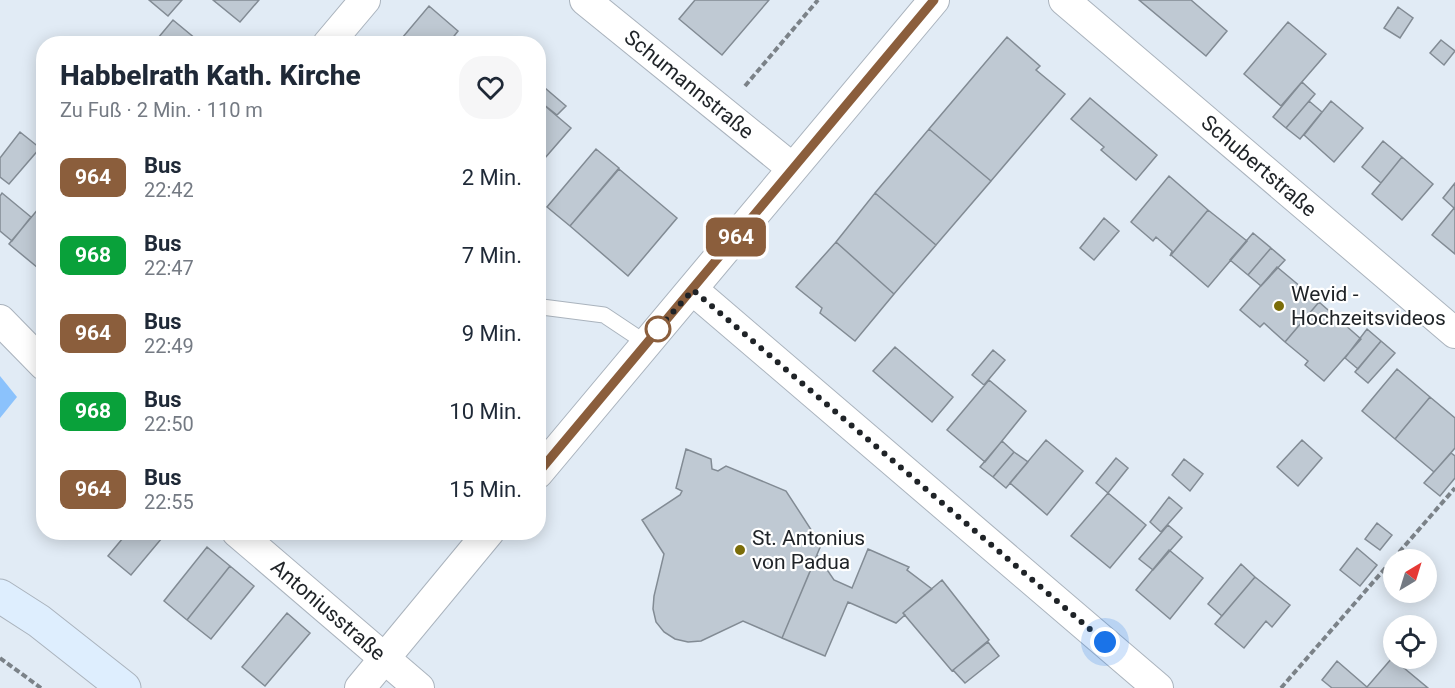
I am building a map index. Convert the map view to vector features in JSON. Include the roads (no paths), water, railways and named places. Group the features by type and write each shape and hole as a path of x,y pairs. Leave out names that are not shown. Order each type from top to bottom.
{"main road":[{"path":"0,596 39,621 124,688"}],"street":[{"path":"335,36 365,0"},
{"name":"Schumannstraße","path":"585,0 792,168"},
{"path":"546,463 934,0"},
{"name":"Schubertstraße","path":"1064,0 1455,333"},
{"path":"693,290 1158,688"},
{"path":"0,320 36,357"},
{"name":"Antoniusstraße","path":"246,540 419,688"},
{"path":"360,688 482,540"}],"lane":[{"path":"546,307 604,315 646,343"}],"place":[{"name":"Wevid - Hochzeitsvideos","path":"1279,306"},
{"name":"St. Antonius von Padua","path":"740,550"}]}
